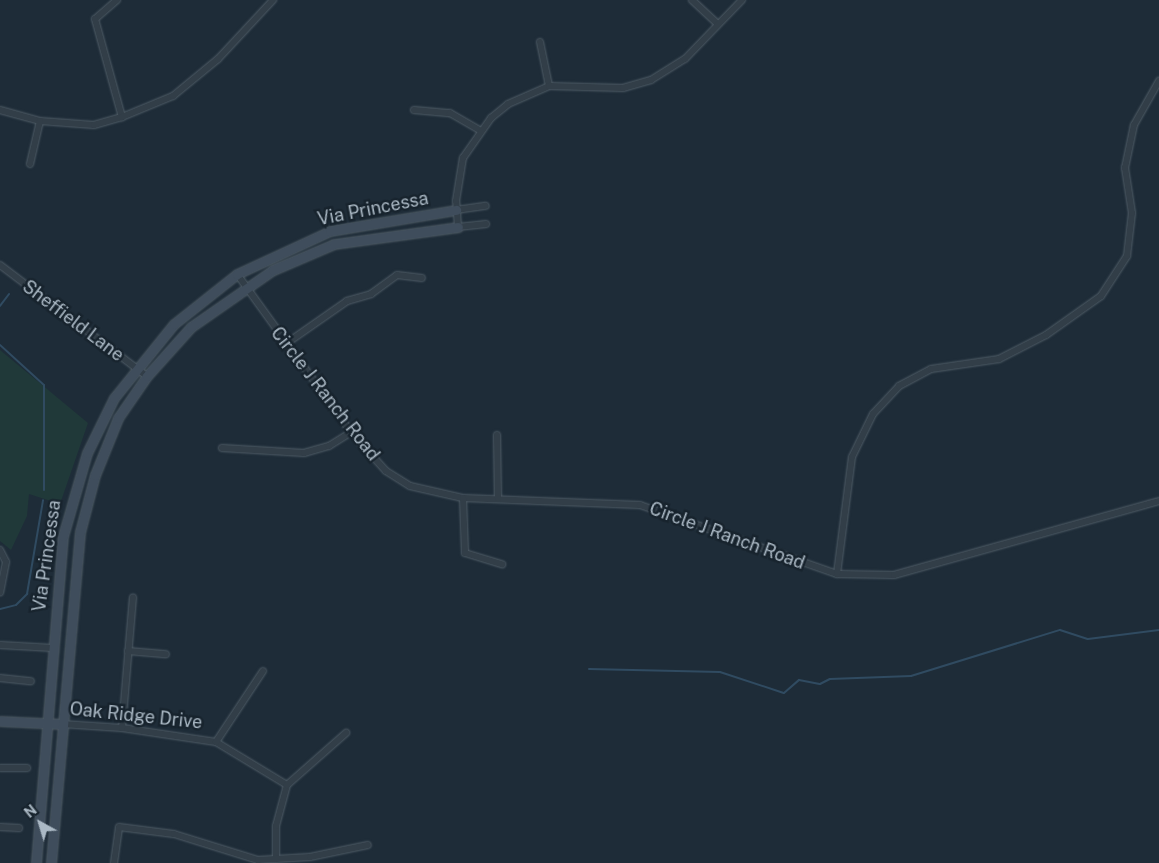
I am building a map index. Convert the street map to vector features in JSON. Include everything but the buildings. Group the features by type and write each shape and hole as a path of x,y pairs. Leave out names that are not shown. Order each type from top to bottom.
{"street":[{"path":"117,0 95,19 122,117"},
{"path":"0,110 40,121 94,125 122,117 173,96 218,59 273,0"},
{"path":"692,0 717,23"},
{"path":"458,227 456,210 457,180 480,130 508,104 549,86 623,88 650,80 685,59 717,23 742,0"},
{"path":"540,42 549,86"},
{"path":"837,574 852,458 873,414 899,386 930,369 999,359 1046,336 1107,287 1127,256 1132,213 1125,168 1134,125 1159,81"},
{"path":"414,110 450,113 480,130"},
{"path":"30,164 40,121"},
{"name":"Via Princessa","path":"36,863 53,648 70,501 99,424 135,367 191,307 236,274 330,231 486,206"},
{"name":"Via Princessa","path":"51,863 62,724 85,505 118,418 147,376 191,327 244,286 334,244 486,224"},
{"name":"Sheffield Lane","path":"0,265 147,376"},
{"name":"Circle J Ranch Road","path":"236,274 284,345 351,432 386,471 410,486 463,498 640,505 837,574 894,575 1159,501"},
{"path":"284,345 347,301 371,294 397,274 422,278"},
{"path":"222,448 304,453 329,446 351,432"},
{"path":"497,435 498,498"},
{"path":"463,498 465,553 502,564"},
{"path":"0,550 6,562 0,592"},
{"path":"122,728 134,597"},
{"path":"0,644 53,648"},
{"path":"128,651 166,654"},
{"path":"216,742 263,671"},
{"path":"0,678 31,681"},
{"name":"Oak Ridge Drive","path":"0,721 122,728 216,742 287,785"},
{"path":"276,859 276,826 287,785 346,732"},
{"path":"0,768 27,768"},
{"path":"0,826 19,828"},
{"path":"114,863 119,827 174,834 258,860 368,846"}],"green space":[{"path":"0,350 88,423 60,504 29,494 27,516 11,550 0,541"}],"waterway":[{"path":"0,306 9,294"},
{"path":"0,345 44,385 44,490"},
{"path":"0,609 16,605 27,594 43,500"},
{"path":"589,669 720,672 784,693 799,680 820,684 830,679 911,676 1060,630 1088,639 1159,630"}]}
